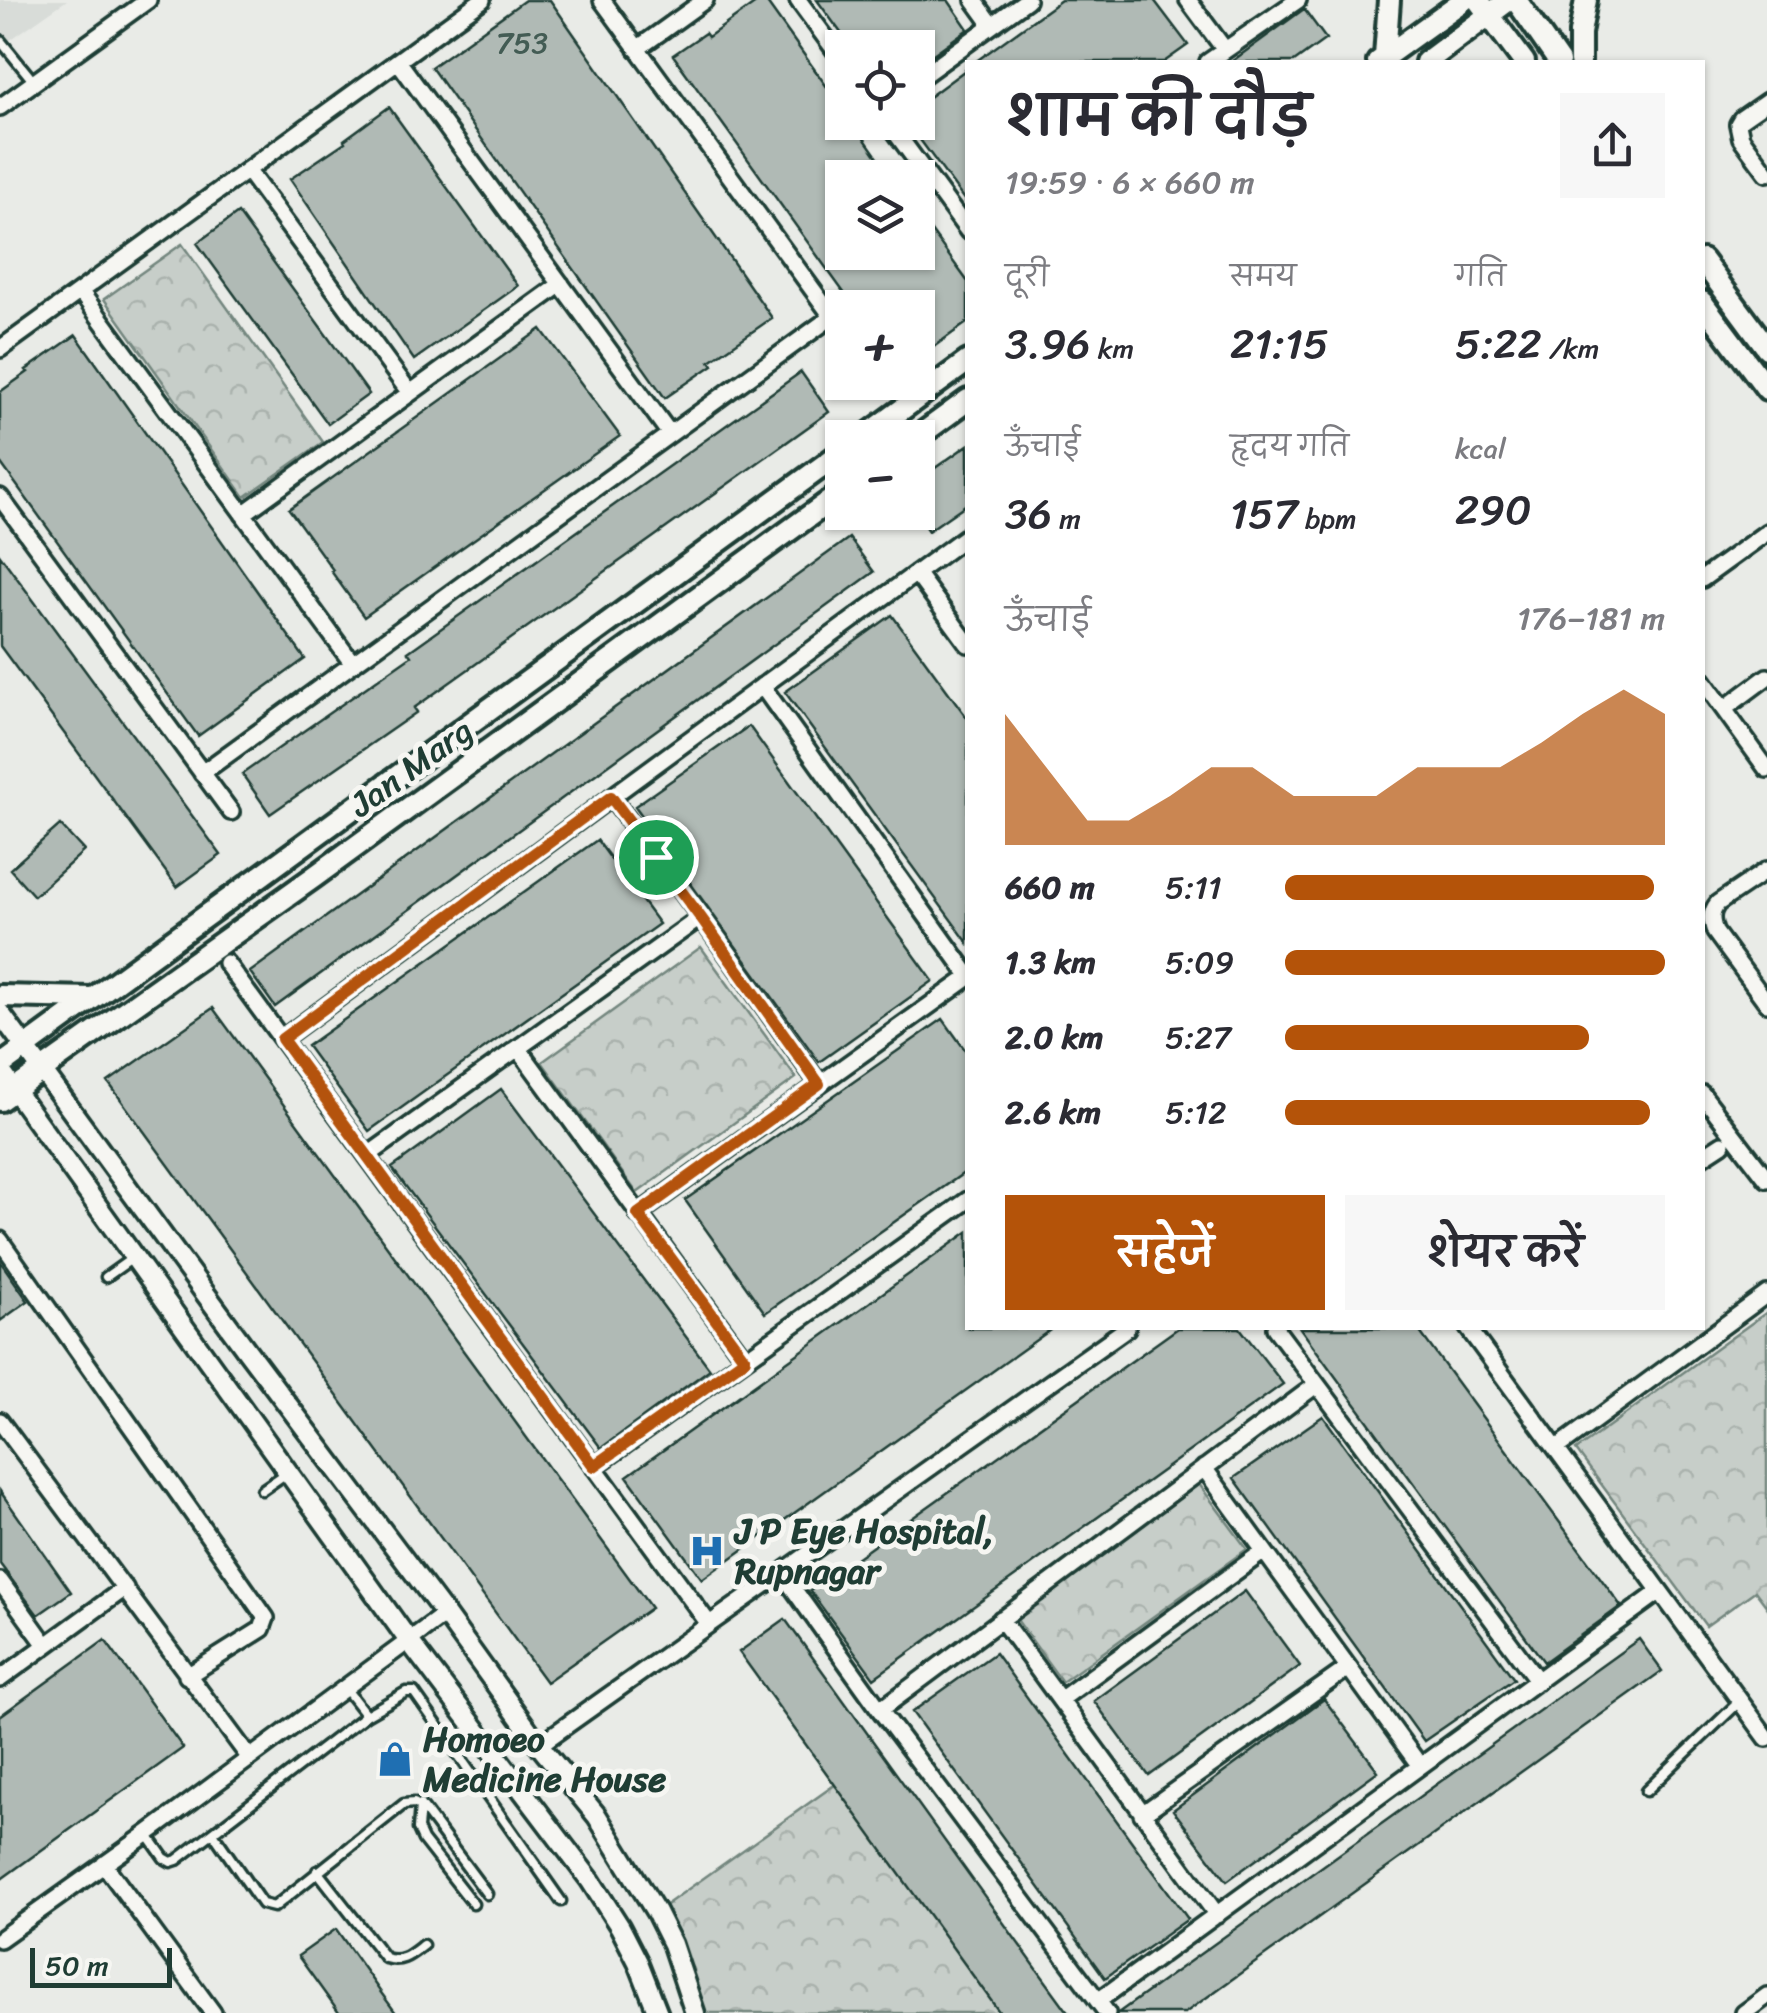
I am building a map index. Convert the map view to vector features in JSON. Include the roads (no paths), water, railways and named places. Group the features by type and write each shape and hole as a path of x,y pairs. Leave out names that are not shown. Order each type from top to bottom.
{"main road":[{"path":"1382,60 1389,0"},
{"path":"1382,60 1464,0"},
{"path":"1428,60 1484,8 1513,0 1558,60"},
{"path":"1580,60 1586,0"},
{"path":"1484,8 1523,60"},
{"path":"1705,264 1767,348"},
{"path":"1705,306 1767,389"},
{"path":"888,420 965,364"},
{"path":"935,424 965,402"},
{"path":"0,1068 825,464"},
{"name":"Jan Marg","path":"7,1095 314,878 825,504"},
{"path":"0,996 92,998"}],"street":[{"path":"0,108 148,0"},
{"path":"0,349 482,0"},
{"path":"602,0 825,305"},
{"path":"637,49 705,0"},
{"path":"798,0 825,37"},
{"path":"974,0 992,25"},
{"path":"935,67 1027,0"},
{"path":"1188,0 1224,50"},
{"path":"1211,60 1298,0"},
{"path":"398,61 670,434"},
{"path":"1764,163 1741,138 1738,124 1767,101"},
{"path":"901,140 965,227"},
{"path":"247,170 410,393"},
{"path":"244,514 561,284"},
{"path":"80,291 353,664"},
{"path":"202,773 670,434 825,332"},
{"path":"0,497 231,812"},
{"path":"1705,577 1767,532"},
{"path":"282,1039 965,537"},
{"path":"916,573 965,640"},
{"path":"1724,709 1767,678"},
{"path":"1705,683 1767,769"},
{"path":"762,686 965,972"},
{"path":"611,797 819,1084"},
{"path":"1767,870 1718,903 1711,918 1715,932 1767,1004"},
{"path":"367,1156 701,918"},
{"path":"226,963 709,1624"},
{"path":"638,1214 965,978"},
{"path":"0,1013 539,1745 597,1816 672,1944 695,2013"},
{"path":"518,1048 745,1359"},
{"path":"0,1068 7,1095 134,1257 409,1640 590,1880 638,1962 658,2013"},
{"path":"1705,1098 1767,1179"},
{"path":"1705,1155 1722,1144"},
{"path":"594,1466 965,1202"},
{"path":"0,1240 266,1618 262,1630 187,1676"},
{"path":"1556,1448 1767,1294"},
{"path":"539,1745 1124,1330"},
{"path":"1276,1330 1538,1681"},
{"path":"1469,1330 1767,1738"},
{"path":"880,1710 1316,1384"},
{"path":"0,1421 250,1758"},
{"path":"1204,1468 1420,1766"},
{"path":"1060,1700 1264,1551"},
{"path":"782,1572 1102,2007 1216,1914 1659,1592"},
{"path":"0,1582 46,1646"},
{"path":"0,1678 126,1588"},
{"path":"0,1939 444,1614"},
{"path":"1001,1619 1216,1914"},
{"path":"1142,1814 1348,1668"},
{"path":"104,1864 212,2013"},
{"path":"1744,2013 1767,1996"}],"lane":[{"path":"0,40 34,82"},
{"path":"106,1277 134,1257"},
{"path":"262,1490 288,1472"},
{"path":"344,1688 366,1715"},
{"path":"147,1834 164,1858 178,1860 366,1715 406,1692 414,1692 561,1900"},
{"path":"1646,1792 1740,1702"},
{"path":"213,1833 262,1904 274,1907 408,1802 420,1805 487,1894"},
{"path":"420,1805 418,1829 423,1840 473,1904"},
{"path":"317,1871 385,1958 404,1959 423,1945"}],"place":[{"name":"J P Eye Hospital, Rupnagar","path":"707,1551"},
{"name":"Homoeo Medicine House","path":"395,1759"}]}
